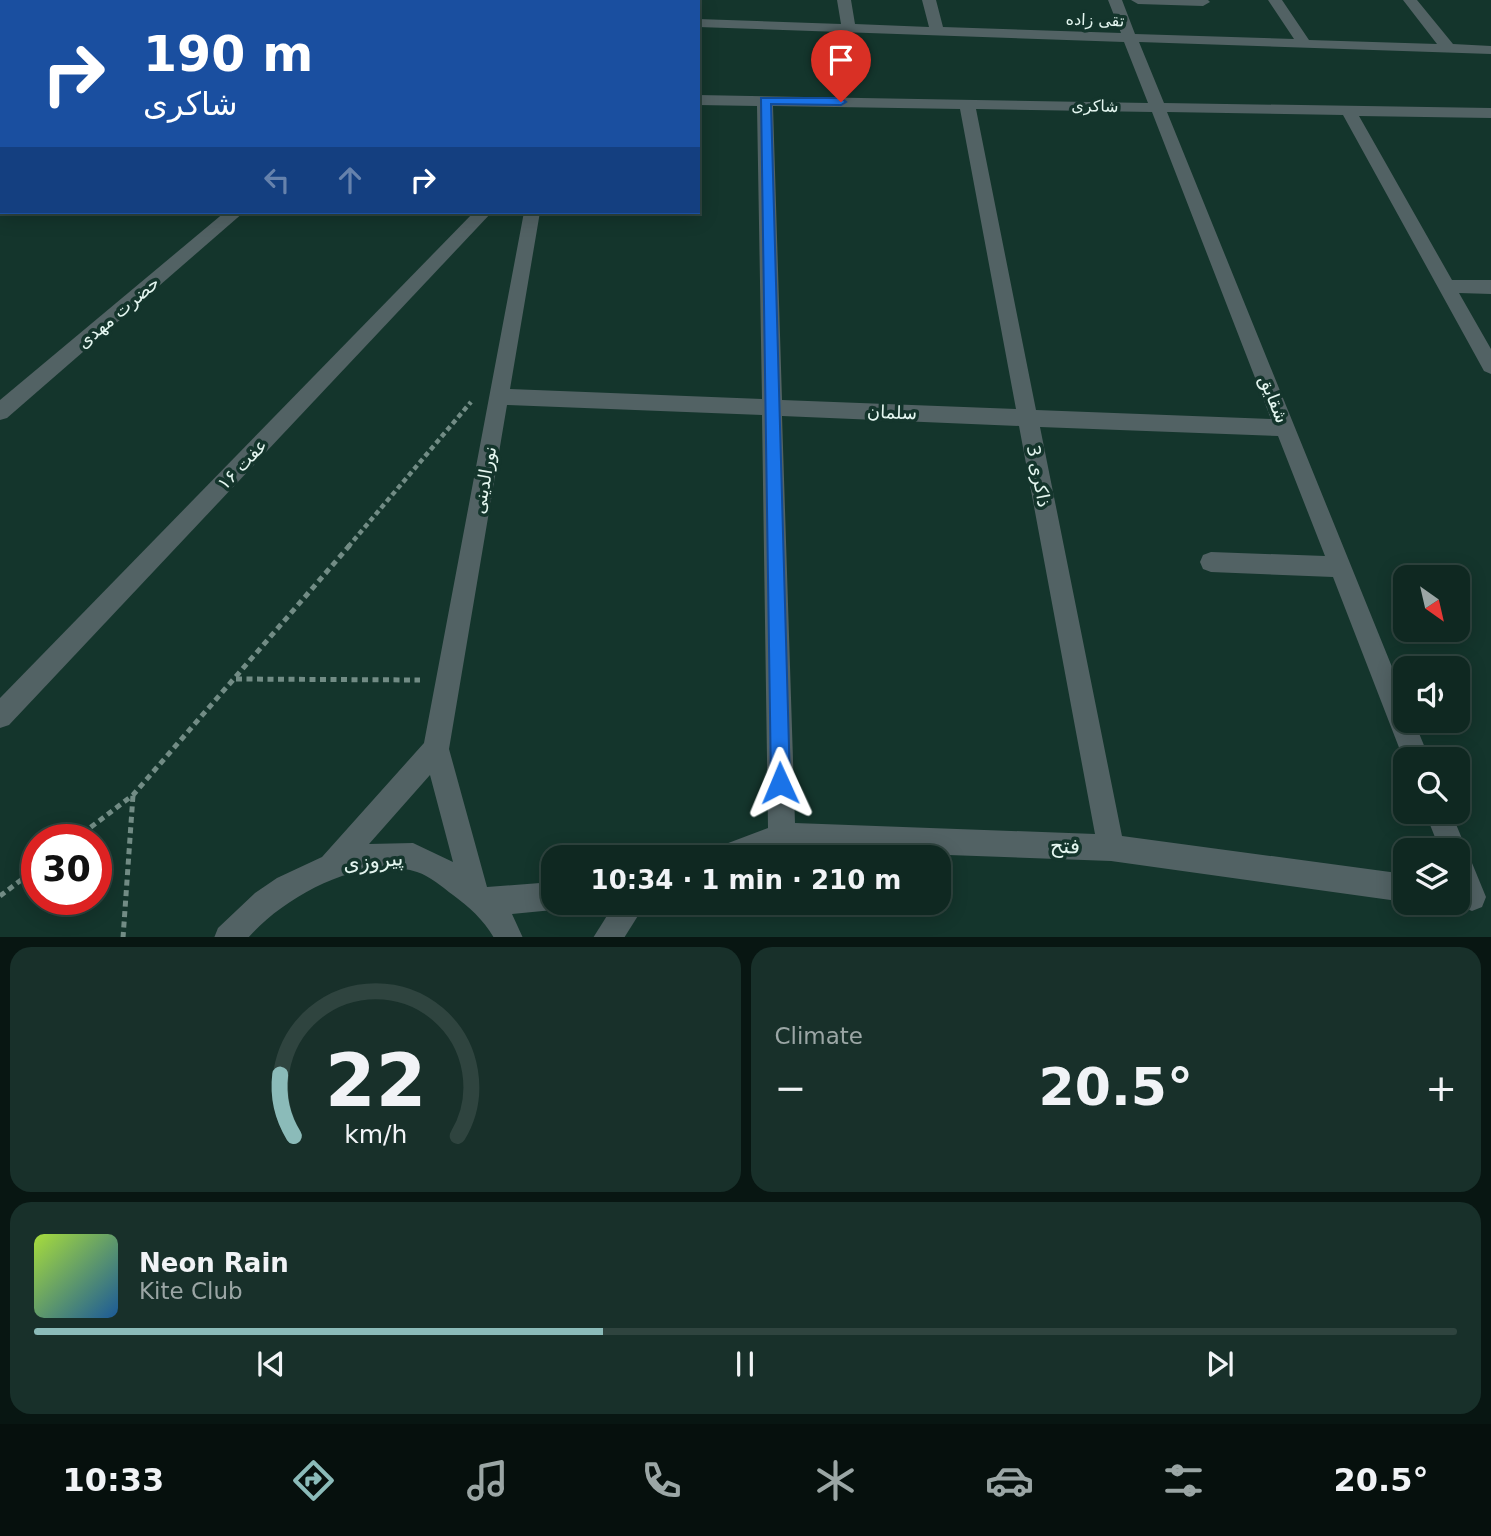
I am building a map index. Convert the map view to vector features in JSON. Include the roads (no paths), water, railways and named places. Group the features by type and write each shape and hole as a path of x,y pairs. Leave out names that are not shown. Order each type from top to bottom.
{"street":[{"path":"844,0 849,29"},
{"path":"929,0 937,32"},
{"name":"شقایق","path":"1115,0 1412,747"},
{"path":"1138,0 1203,2"},
{"path":"1275,0 1304,43"},
{"path":"1410,0 1449,49"},
{"name":"تقی زاده","path":"700,23 1491,50"},
{"name":"شاکری","path":"700,100 1491,113"},
{"path":"765,101 782,836"},
{"name":"ذاکری 3","path":"967,104 1111,848"},
{"path":"1348,110 1491,366"},
{"name":"حضرت مهدی","path":"0,412 234,214"},
{"name":"عفت ۱۶","path":"0,716 482,214"},
{"name":"نورالدینی","path":"480,897 436,749 532,214"},
{"path":"1446,286 1491,288"},
{"name":"سلمان","path":"499,397 1285,428"},
{"path":"1211,562 1340,567"},
{"path":"332,865 436,749"},
{"name":"فتح","path":"759,845 782,836 1111,848 1393,886"},
{"name":"پیروزی","path":"229,936 263,903 297,881 332,865 367,857 413,857 432,864 480,897 509,937"},
{"path":"480,897 541,896"},
{"path":"607,937 623,915"}]}
